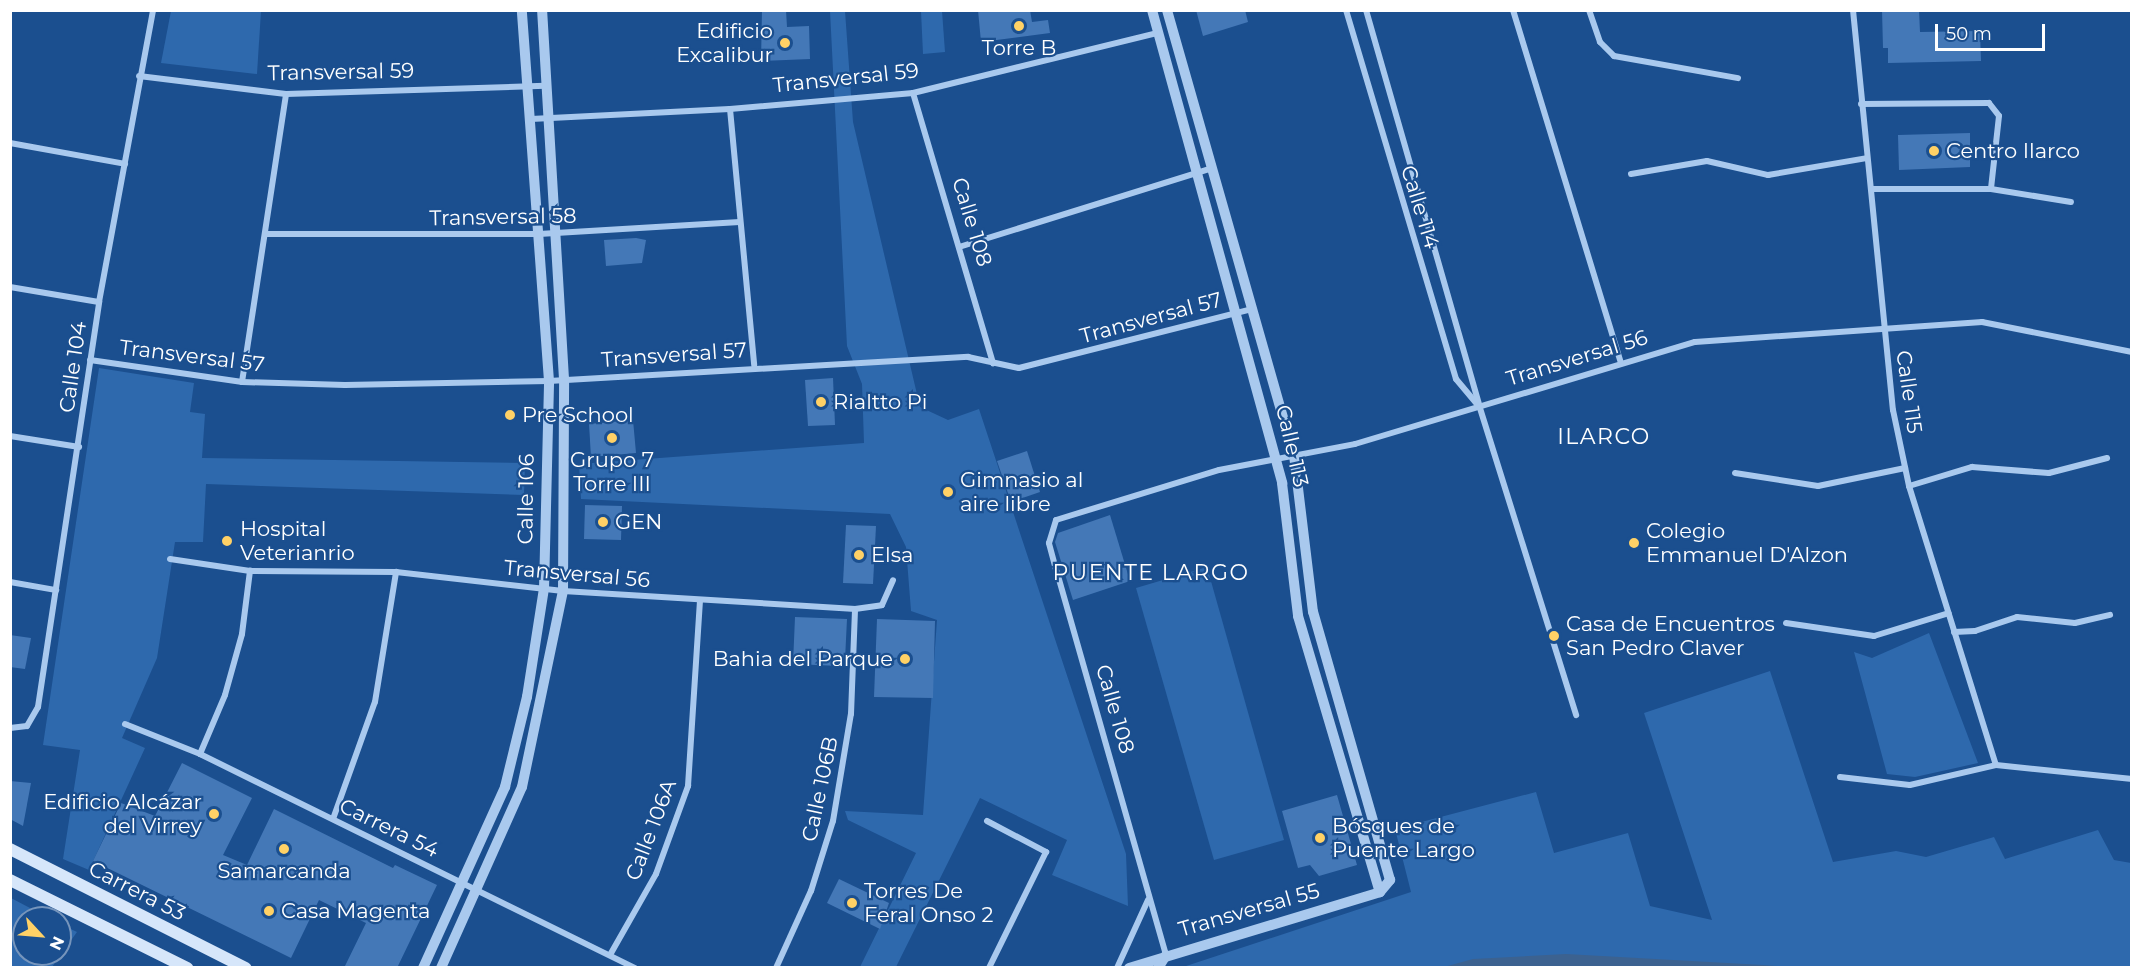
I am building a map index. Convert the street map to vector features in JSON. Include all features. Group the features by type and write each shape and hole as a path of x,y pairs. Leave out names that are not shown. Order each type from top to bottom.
{"main road":[{"name":"Carrera 53","path":"10,849 246,968"},
{"path":"10,880 187,968"}],"street":[{"name":"Calle 104","path":"10,728 27,726 38,707 79,447 99,302 153,10"},
{"name":"Calle 106","path":"423,968 465,883 495,813 516,746 544,589 549,381 522,10"},
{"name":"Calle 106","path":"441,968 479,890 525,778 563,591 564,379 542,10"},
{"name":"Calle 113","path":"1152,10 1239,312 1276,459 1298,616 1380,892"},
{"name":"Calle 113","path":"1167,10 1294,456 1313,612 1390,873 1390,880 1380,892"},
{"name":"Calle 114","path":"1346,10 1456,379 1479,405"},
{"name":"Calle 114","path":"1366,10 1479,405 1576,715"},
{"path":"1514,10 1620,362"},
{"path":"1589,10 1600,42 1614,56 1738,78"},
{"name":"Calle 115","path":"1853,10 1884,327 1905,468 1996,765"},
{"name":"Transversal 59","path":"531,119 730,109 913,93 1159,33"},
{"name":"Transversal 59","path":"139,76 286,94 545,86"},
{"name":"Calle 108","path":"913,93 993,363"},
{"path":"242,382 286,94"},
{"path":"1861,104 1989,103 1999,116 1991,189"},
{"path":"730,109 754,365"},
{"path":"10,143 125,164"},
{"path":"1631,174 1707,161 1768,175 1867,158"},
{"path":"959,247 1213,168"},
{"path":"1871,189 1991,189 2071,202"},
{"name":"Transversal 58","path":"266,234 539,234 740,222"},
{"path":"10,287 99,302"},
{"name":"Transversal 57","path":"90,360 242,382 345,385 549,381 754,365 968,357 1028,368 1252,309"},
{"name":"Transversal 56","path":"1050,529 1061,517 1219,470 1347,446 1620,362 1695,342 1884,327 1999,322 2132,352"},
{"path":"10,436 79,447"},
{"path":"1909,486 1972,467 2049,473 2107,458"},
{"path":"1735,473 1818,486 1905,468"},
{"name":"Calle 108","path":"1050,529 1058,577 1166,955"},
{"name":"Transversal 56","path":"170,559 250,570 396,572 563,591 855,609 882,605 893,580"},
{"path":"200,754 231,675 242,634 250,570"},
{"path":"333,819 375,702 396,572"},
{"path":"10,582 56,590"},
{"name":"Calle 106A","path":"610,955 656,874 688,786 700,600"},
{"name":"Calle 106B","path":"776,968 811,891 833,821 851,714 855,609"},
{"path":"1298,616 1313,612"},
{"path":"1786,623 1874,636 1949,614"},
{"path":"1954,632 1975,631 2018,617 2075,623 2110,615"},
{"name":"Carrera 54","path":"125,724 200,754 635,968"},
{"path":"1840,777 1910,785 1996,765 2132,779"},
{"path":"987,821 1046,852 989,968"},
{"name":"Transversal 55","path":"1130,968 1166,955 1380,892"},
{"path":"1117,968 1149,899"},
{"path":"1158,968 1166,955"}],"shaded area":[{"path":"171,11 261,11 257,74 161,63"},
{"path":"830,11 845,11 853,122 920,407 948,420 979,409 1126,854 1128,906 1052,875 1067,840 980,798 896,967 860,967 916,853 848,820 845,811 923,815 937,620 911,611 906,547 890,514 581,499 579,464 864,443 862,384 847,346"},
{"path":"921,11 942,11 945,52 923,54"},
{"path":"99,368 194,383 190,412 205,414 202,458 525,463 524,495 206,484 203,542 175,542 157,658 122,738 145,748 89,870 63,859 80,750 43,745"},
{"path":"1207,567 1284,840 1214,860 1136,588"},
{"path":"1929,633 1978,763 1915,777 1887,774 1854,652 1872,658"},
{"path":"1770,671 1833,862 1896,851 1926,857 1994,837 2005,859 2098,830 2114,860 2131,863 2131,967 1180,968 1411,892 1395,829 1536,792 1554,853 1628,833 1650,906 1712,920 1644,713"},
{"path":"11,898 26,906 12,906 12,966 53,966 11,967"},
{"path":"72,930 77,932 72,939"},
{"path":"1566,954 1788,967 1444,967 1473,959"}],"building":[{"name":"Edificio Excalibur","path":"762,10 786,10 787,27 809,26 810,59 761,61"},
{"name":"Torre B","path":"978,10 1030,10 1032,22 1048,20 1050,33 981,42"},
{"path":"1196,10 1245,10 1248,22 1203,36"},
{"path":"1882,10 1919,10 1920,32 1980,31 1981,61 1888,63 1888,48 1883,48"},
{"name":"Centro Ilarco","path":"1970,133 1970,167 1899,170 1898,135"},
{"path":"636,238 646,240 642,263 606,266 604,240"},
{"name":"Rialtto Pi","path":"833,378 835,425 808,426 805,380"},
{"name":"Grupo 7 Torre III","path":"633,420 636,453 591,457 589,424"},
{"path":"1027,451 1040,492 1011,502 997,461"},
{"name":"GEN","path":"585,505 622,506 621,540 584,539"},
{"path":"1110,515 1130,581 1073,600 1055,542 1058,533"},
{"name":"Elsa","path":"846,525 876,526 873,584 843,583"},
{"path":"795,617 847,619 845,660 840,660 840,666 793,664"},
{"name":"Bahia del Parque","path":"877,619 935,621 933,698 874,697"},
{"path":"10,635 31,638 25,669 10,667"},
{"path":"182,763 252,798 223,855 247,865 274,809 393,868 395,865 437,885 397,968 344,968 366,923 319,900 291,958 93,861 121,803 155,816"},
{"path":"10,781 31,783 23,826 10,819"},
{"name":"Bósques de Puente Largo","path":"1337,795 1357,865 1319,876 1310,865 1298,868 1282,811"},
{"name":"Torres De Feral Onso 2","path":"839,879 889,903 880,929 827,903"}],"place":[{"name":"Torre B","path":"1019,26"},
{"name":"Edificio Excalibur","path":"785,43"},
{"name":"Centro Ilarco","path":"1934,151"},
{"name":"Rialtto Pi","path":"821,402"},
{"name":"Pre School","path":"510,415"},
{"name":"Grupo 7 Torre III","path":"612,438"},
{"name":"Gimnasio al aire libre","path":"948,492"},
{"name":"GEN","path":"603,522"},
{"name":"Hospital Veterianrio","path":"227,541"},
{"name":"Colegio Emmanuel D'Alzon","path":"1634,543"},
{"name":"Elsa","path":"859,555"},
{"name":"Casa de Encuentros San Pedro Claver","path":"1554,636"},
{"name":"Bahia del Parque","path":"905,659"},
{"name":"Edificio Alcázar del Virrey","path":"214,814"},
{"name":"Bósques de Puente Largo","path":"1320,838"},
{"name":"Samarcanda","path":"284,849"},
{"name":"Torres De Feral Onso 2","path":"852,903"},
{"name":"Casa Magenta","path":"269,911"}],"district":[{"name":"ILARCO","path":"1604,437"},
{"name":"PUENTE LARGO","path":"1151,573"}]}
